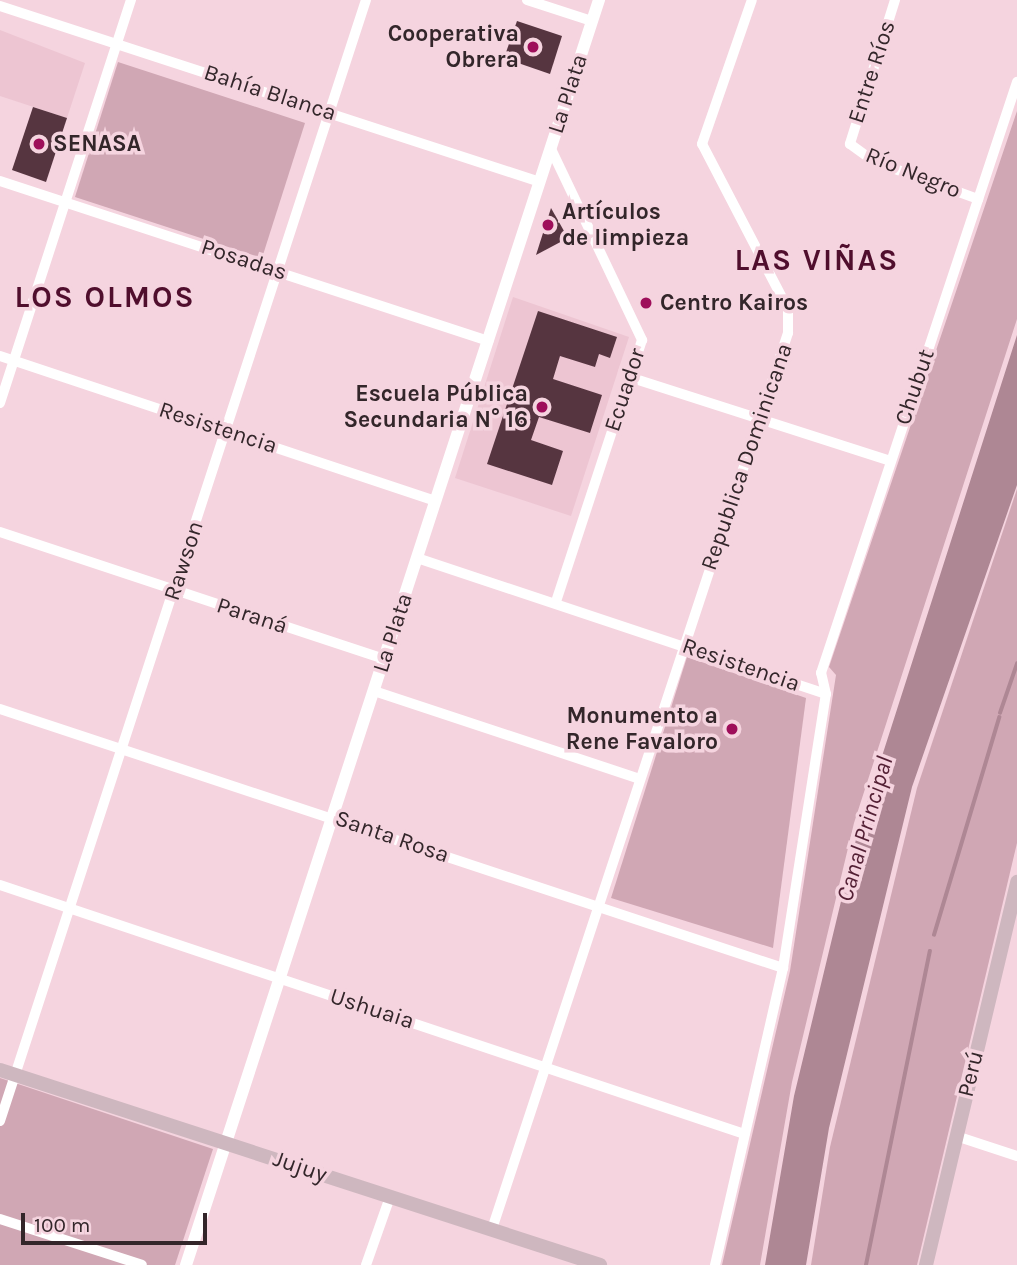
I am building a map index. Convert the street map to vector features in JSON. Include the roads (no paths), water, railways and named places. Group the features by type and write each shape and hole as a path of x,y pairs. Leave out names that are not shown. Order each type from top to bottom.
{"main road":[{"name":"Perú","path":"926,1265 1017,882"},
{"name":"Jujuy","path":"0,1070 600,1265"}],"street":[{"path":"0,402 131,0"},
{"name":"Rawson","path":"0,1121 366,0"},
{"path":"527,0 592,21"},
{"name":"La Plata","path":"186,1265 599,0"},
{"name":"Republica Dominicana","path":"492,1229 683,645 760,420 790,319 702,144 752,0"},
{"name":"Entre Ríos","path":"850,144 895,0"},
{"name":"Bahía Blanca","path":"0,6 540,182"},
{"name":"Chubut","path":"715,1265 783,968 826,694 821,673 1017,82"},
{"name":"Río Negro","path":"850,144 873,161 978,199"},
{"name":"Ecuador","path":"551,149 640,332 629,377 556,602"},
{"name":"Posadas","path":"0,181 488,341"},
{"name":"Resistencia","path":"0,356 435,501"},
{"path":"629,377 890,461"},
{"name":"Paraná","path":"0,532 384,659"},
{"name":"Resistencia","path":"417,558 556,602 826,694"},
{"path":"374,691 640,779"},
{"name":"Santa Rosa","path":"0,709 333,816 783,968"},
{"name":"Ushuaia","path":"0,885 744,1134"},
{"path":"956,1136 1017,1156"},
{"path":"366,1265 390,1197"},
{"path":"0,1219 142,1265"}],"water":[{"name":"Canal Principal","path":"1017,335 1017,485 912,787 829,1128 806,1265 765,1265 794,1096 858,831"}],"waterway":[{"path":"1000,713 1017,664"},
{"path":"934,935 999,718"},
{"path":"866,1265 930,951"}],"place":[{"name":"Cooperativa Obrera","path":"533,47"},
{"name":"SENASA","path":"39,144"},
{"name":"Artículos de limpieza","path":"548,225"},
{"name":"Centro Kairos","path":"646,303"},
{"name":"Escuela Pública Secundaria N° 16","path":"542,407"},
{"name":"Monumento a Rene Favaloro","path":"732,729"}],"district":[{"name":"LAS VIÑAS","path":"817,260"},
{"name":"LOS OLMOS","path":"105,297"}]}
